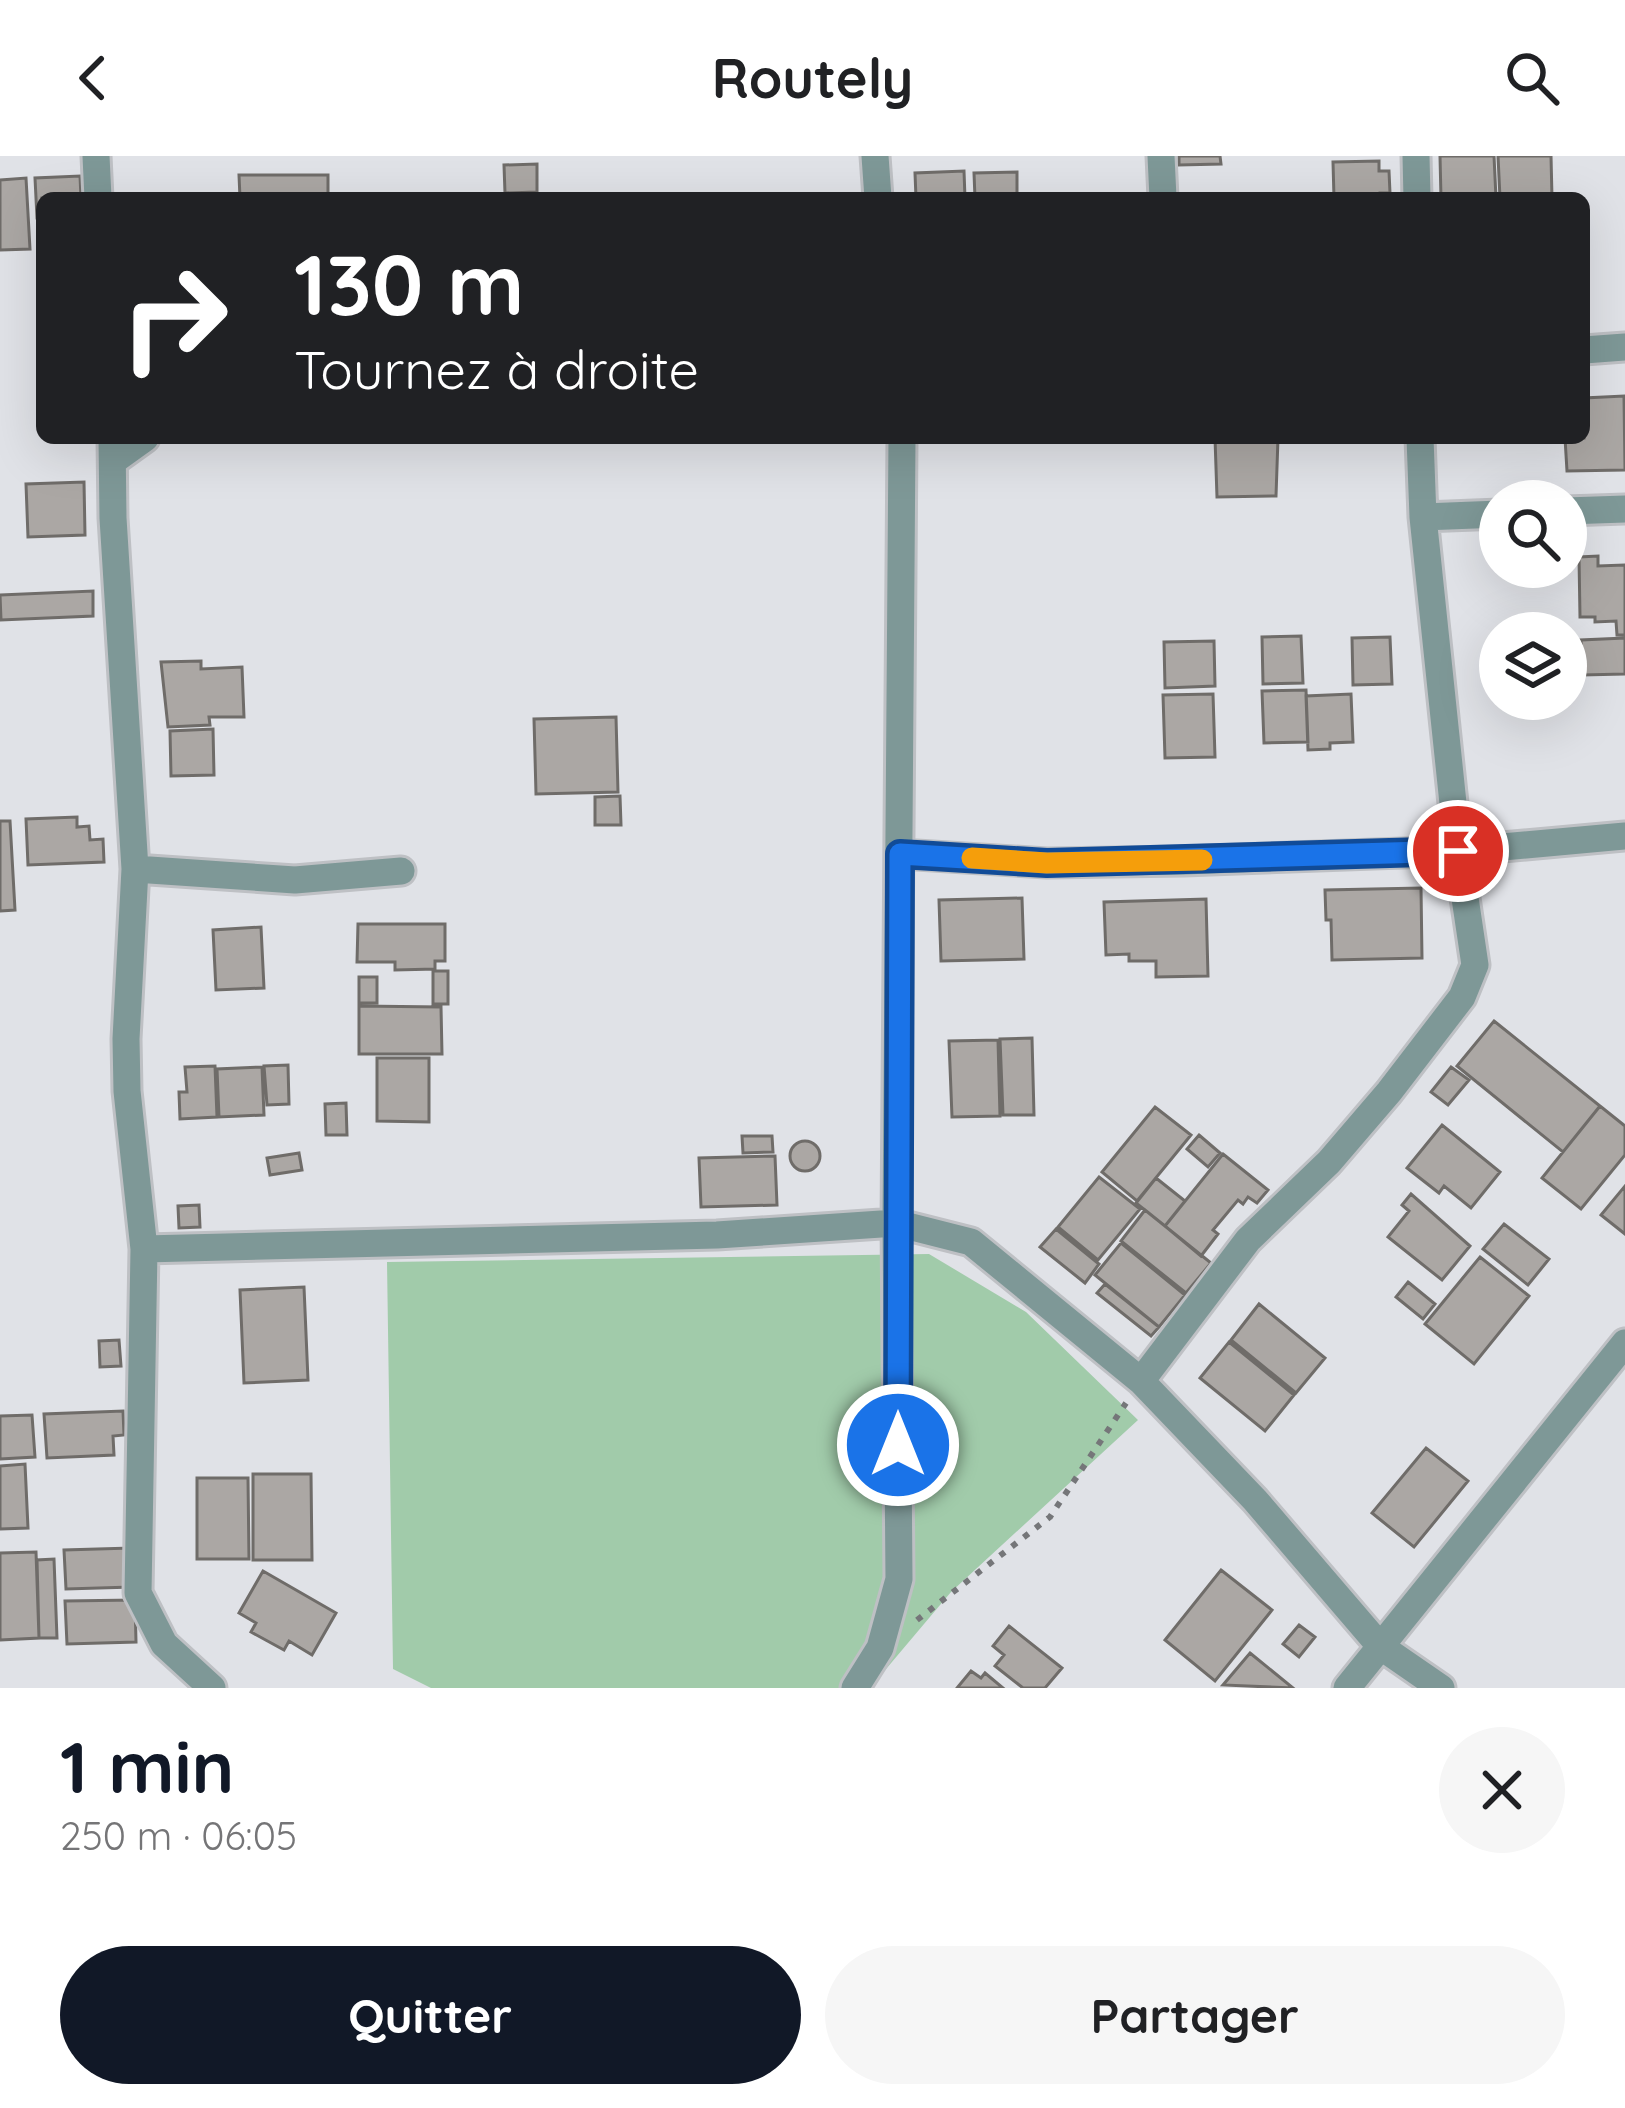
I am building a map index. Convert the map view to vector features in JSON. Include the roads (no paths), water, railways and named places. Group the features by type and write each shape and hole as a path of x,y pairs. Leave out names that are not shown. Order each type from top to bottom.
{"street":[{"path":"96,156 98,192"},
{"path":"875,156 878,192"},
{"path":"1161,156 1162,192"},
{"path":"1417,156 1417,192"},
{"path":"1590,350 1625,347"},
{"path":"855,1688 880,1648 899,1579 896,1223 902,444"},
{"path":"1141,1381 1248,1240 1329,1162 1462,997 1475,964 1458,851 1423,517 1420,444"},
{"path":"112,449 135,869 126,1074 144,1249 138,1593 164,1644 212,1688"},
{"path":"1587,511 1625,509"},
{"path":"1423,517 1479,515"},
{"path":"900,854 1047,863 1458,851 1625,836"},
{"path":"135,869 295,880 401,871"},
{"path":"144,1249 717,1235 896,1223 971,1242 1141,1381 1255,1500 1380,1646 1441,1688"},
{"path":"1347,1688 1625,1343"}]}
